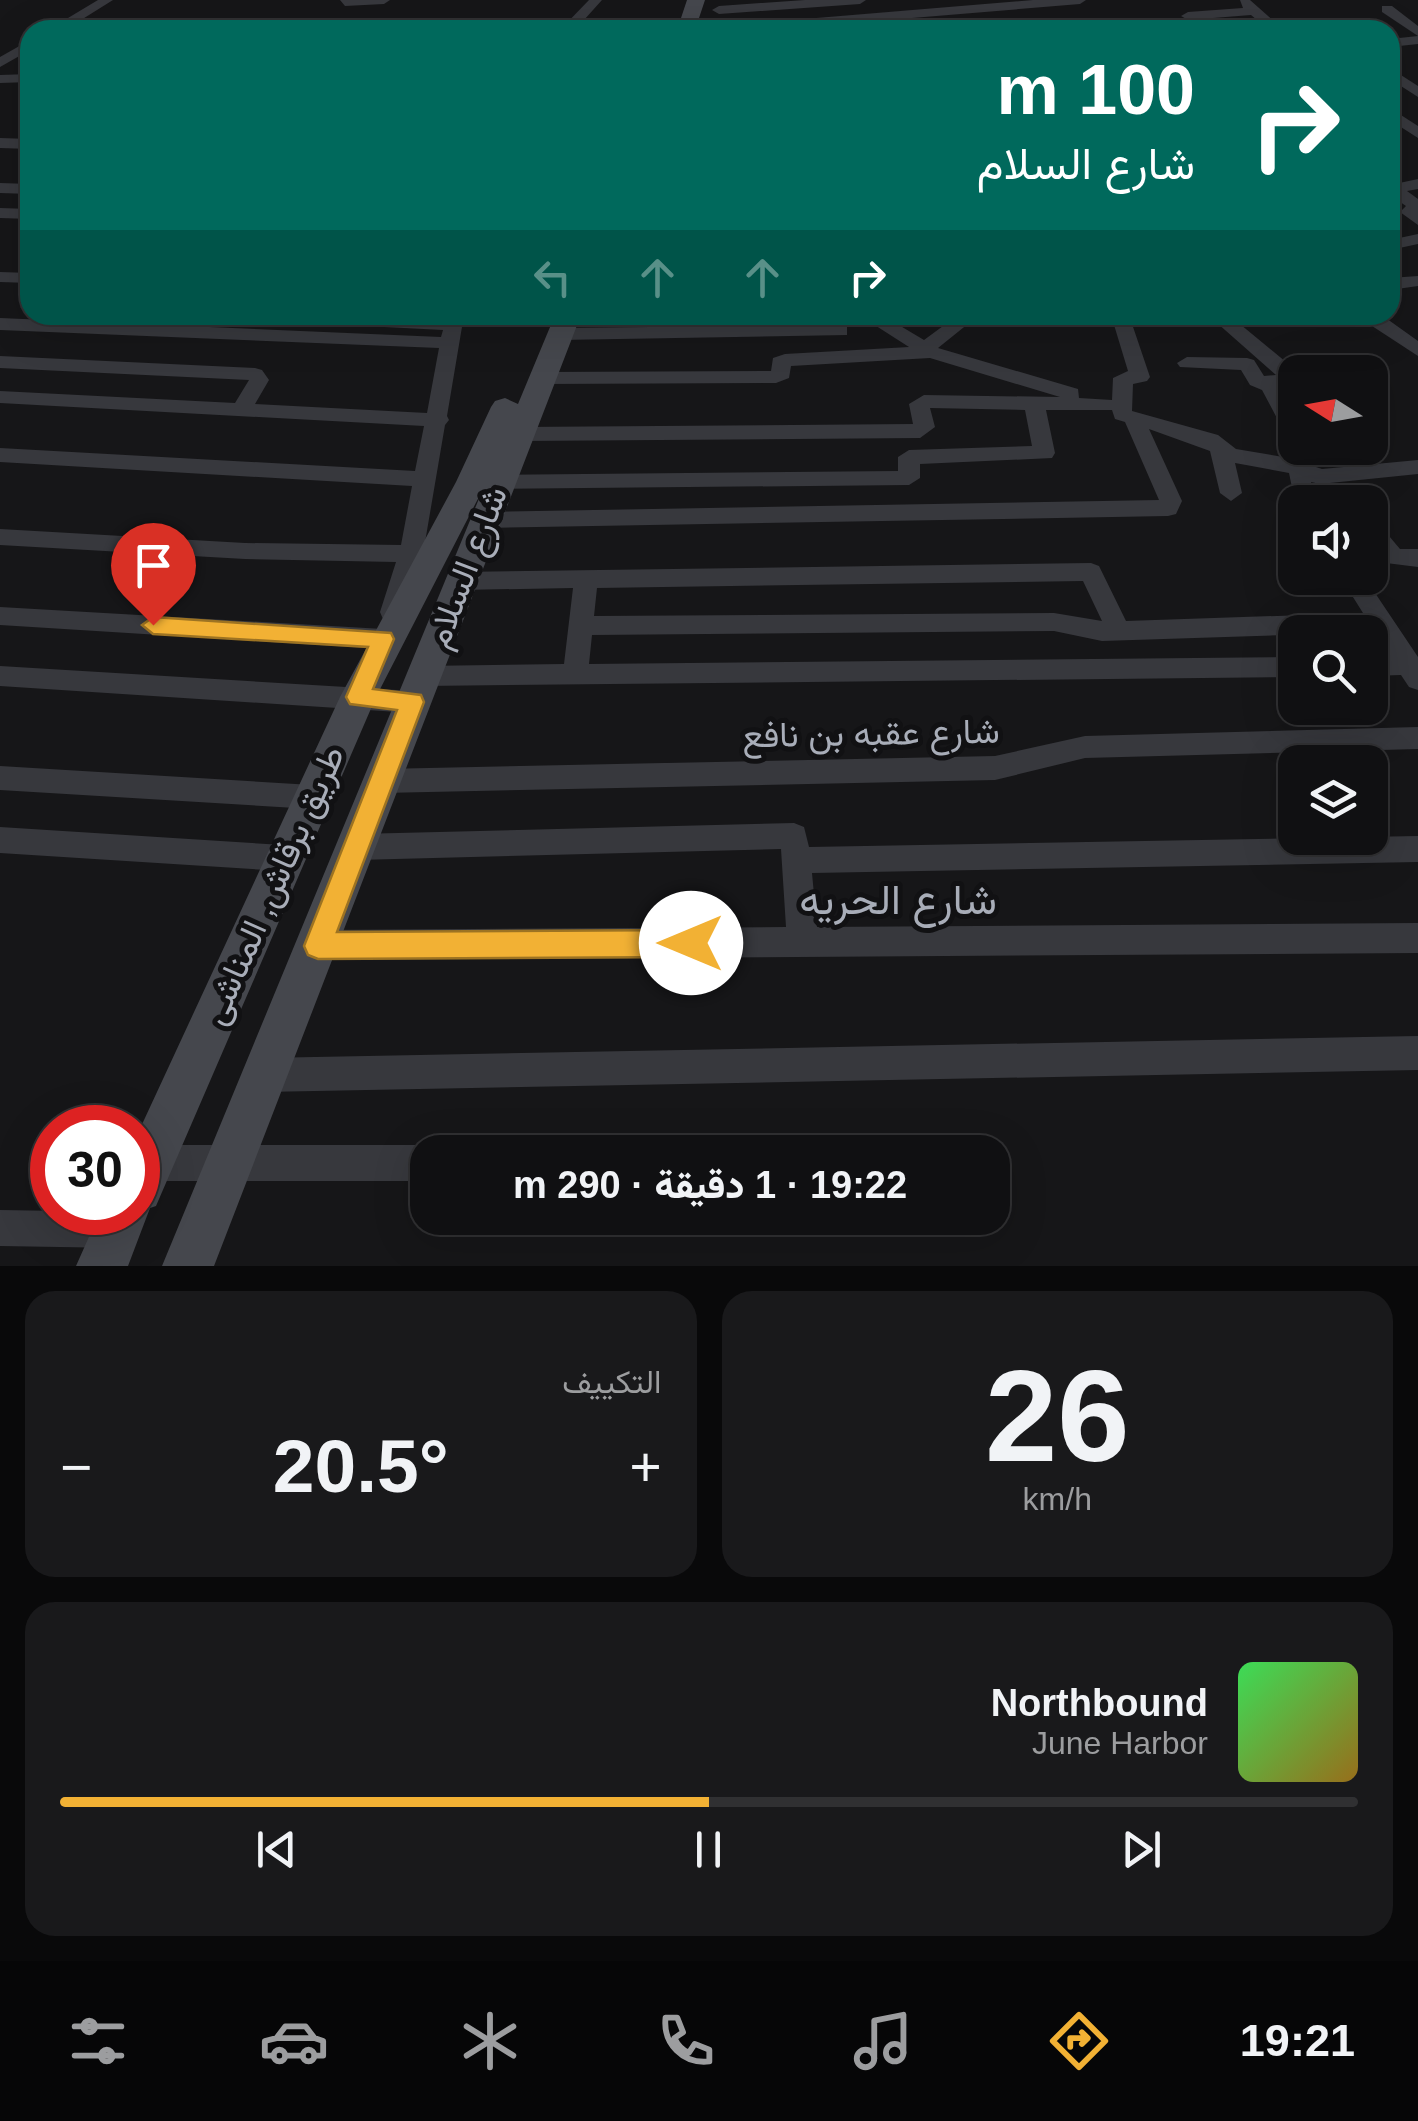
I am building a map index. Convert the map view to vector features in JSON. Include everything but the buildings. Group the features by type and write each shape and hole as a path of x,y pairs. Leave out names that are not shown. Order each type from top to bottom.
{"street":[{"path":"72,20 107,0"},
{"path":"345,2 384,0"},
{"path":"561,20 580,0"},
{"path":"577,20 596,0"},
{"path":"699,0 719,10 725,20"},
{"path":"719,10 860,0"},
{"path":"839,20 1080,0"},
{"path":"1241,0 1265,20"},
{"path":"1402,2 1418,14"},
{"path":"1386,9 1399,20"},
{"path":"1188,16 1254,11"},
{"path":"1400,195 1417,207 1408,212 1418,220"},
{"path":"113,325 453,328"},
{"path":"410,325 453,328"},
{"name":"طريق برقاش, المناشى","path":"160,1137 372,667 484,482 556,325"},
{"name":"شارع السلام","path":"188,1266 484,520 484,482 519,434 542,378 557,325"},
{"path":"661,325 840,332"},
{"path":"885,325 927,351 1206,439 1234,456 1278,461"},
{"path":"542,378 776,377 782,376 780,362 784,360 927,351 958,325"},
{"path":"484,520 1168,508 1171,501 1120,413 1123,378 1140,376 1123,325"},
{"path":"1229,325 1292,378 1264,384"},
{"path":"1383,325 1418,350"},
{"path":"372,667 411,554 439,420 453,328"},
{"path":"1187,363 1242,361 1270,386 1278,401"},
{"path":"0,362 255,374 259,380 242,409"},
{"path":"0,397 439,420"},
{"path":"519,434 920,431 924,427 920,404 924,400 1034,402 1120,413"},
{"path":"484,482 909,478 910,457 1044,453 1034,402"},
{"path":"1220,448 1231,493"},
{"path":"0,455 427,479"},
{"path":"1343,465 1418,467"},
{"path":"0,537 244,552 411,554"},
{"path":"1388,550 1392,556 1418,558"},
{"path":"459,581 1091,572 1118,630"},
{"path":"575,677 586,580"},
{"path":"0,616 372,667 418,689 575,677 1278,667"},
{"path":"581,626 1054,622 1118,630 1278,625"},
{"path":"1388,630 1414,672"},
{"path":"0,676 372,667"},
{"path":"1388,668 1414,672"},
{"name":"شارع عقبه بن نافع","path":"382,781 996,768 1018,766 1068,748 1418,738"},
{"path":"0,778 312,797"},
{"path":"356,847 794,836 803,943"},
{"path":"0,840 283,858"},
{"path":"799,860 1418,850"},
{"name":"شارع الحريه","path":"318,946 1418,938"},
{"path":"263,1075 1418,1053"},
{"path":"160,1196 227,1164 410,1163"},
{"path":"0,1228 30,1224"}],"route":[{"path":"153,625 383,639 358,697 412,702 318,946 691,943"}]}
